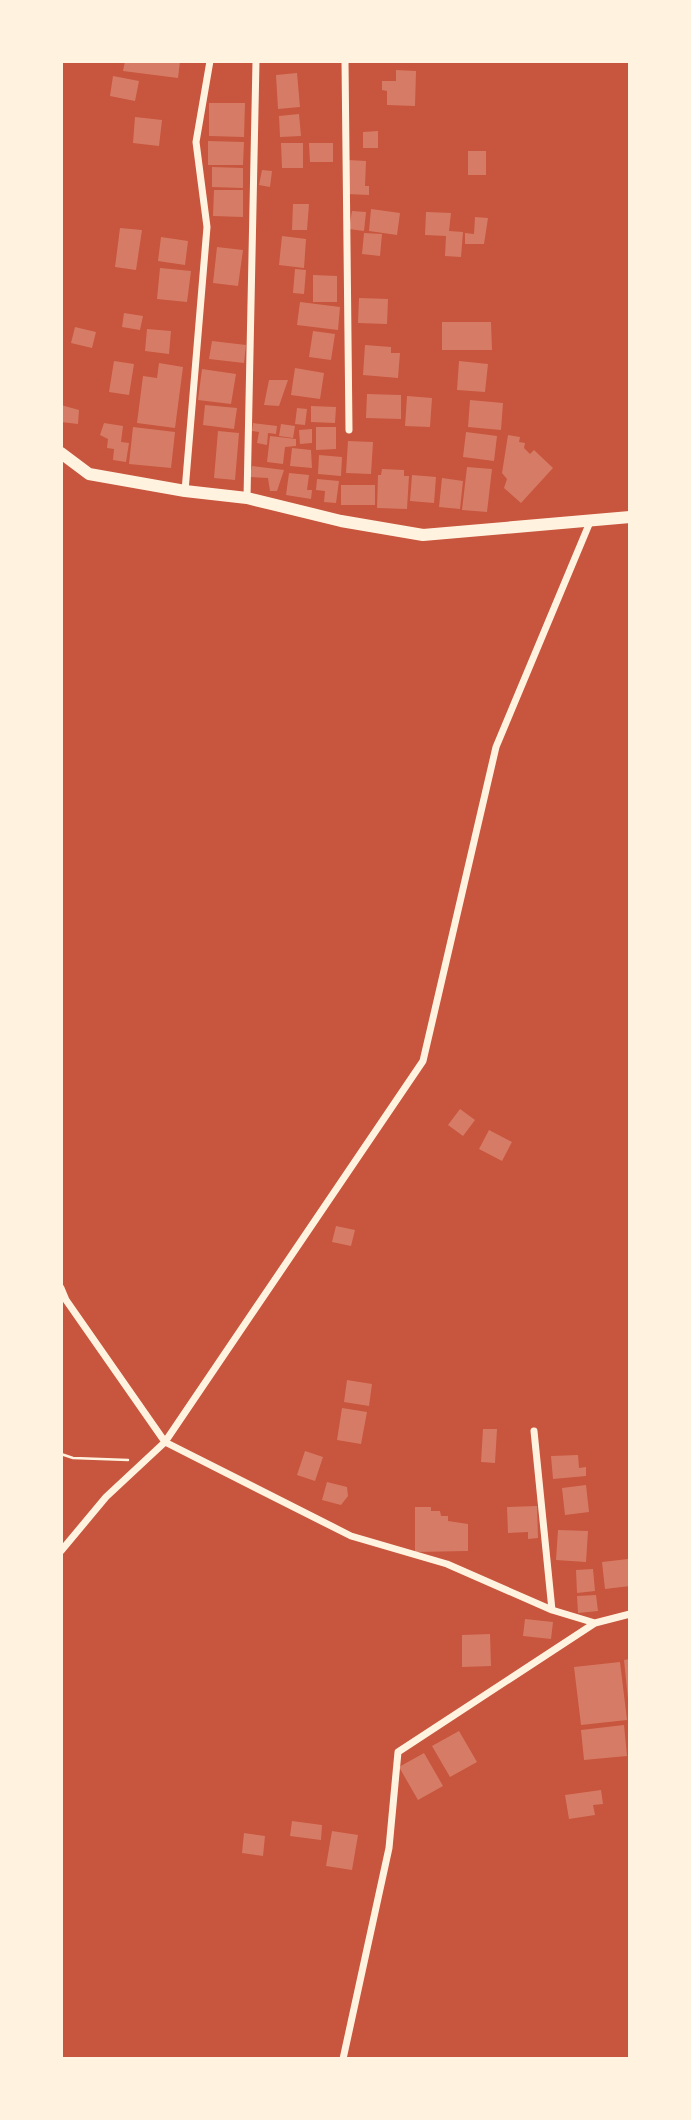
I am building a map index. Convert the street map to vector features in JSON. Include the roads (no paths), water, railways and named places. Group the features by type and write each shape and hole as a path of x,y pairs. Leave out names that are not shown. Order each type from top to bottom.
{"street":[{"path":"185,491 207,228 196,142 211,61"},
{"path":"247,498 256,61"},
{"path":"345,61 349,430"},
{"path":"61,453 89,474 185,491 247,498 341,521 424,534 630,517"},
{"path":"61,1551 106,1497 165,1442 423,1061 496,747 590,522"},
{"path":"61,1288 66,1300 123,1385 165,1442 351,1536 447,1564 552,1610 595,1623"},
{"path":"534,1431 552,1610"},
{"path":"343,2059 389,1848 398,1752 595,1623 630,1614"}]}
